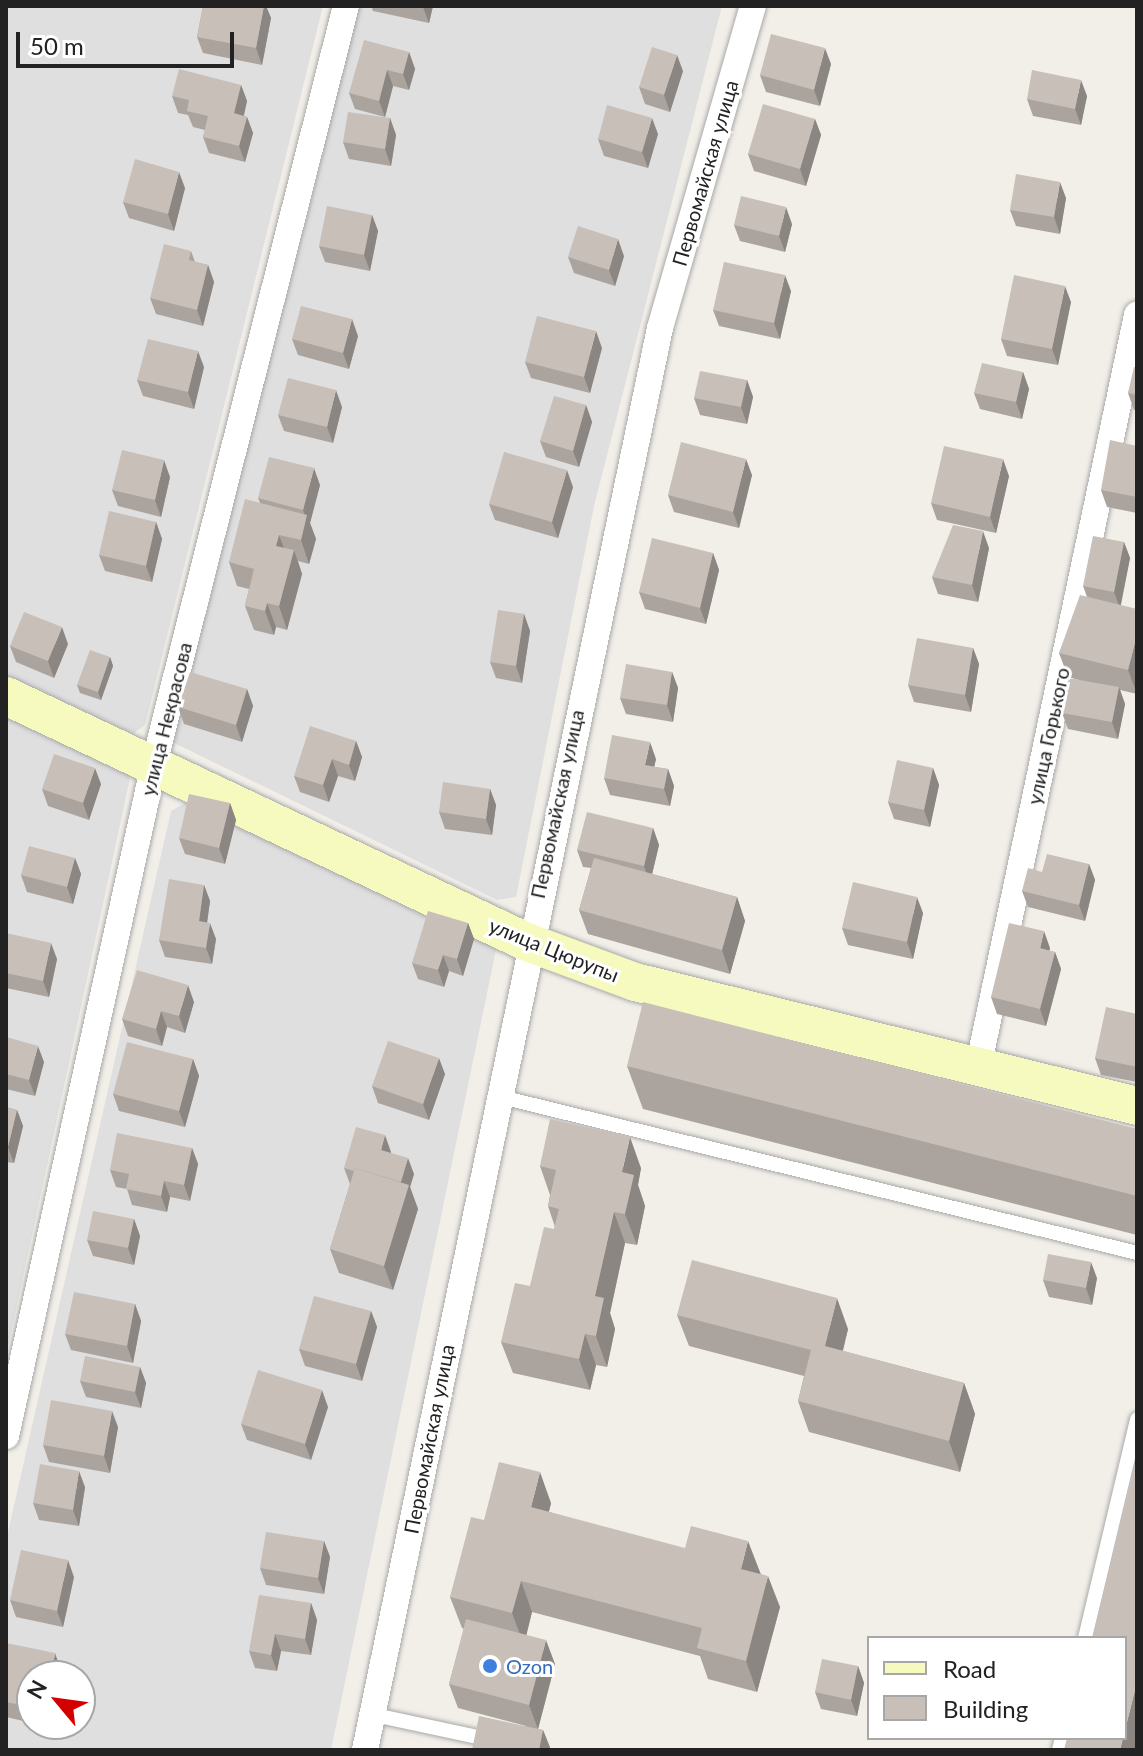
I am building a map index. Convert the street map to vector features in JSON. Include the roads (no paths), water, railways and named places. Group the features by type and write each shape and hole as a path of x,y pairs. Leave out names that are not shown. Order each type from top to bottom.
{"street":[{"name":"улица Некрасова","path":"6,1436 154,764 346,6"},
{"name":"Первомайская улица","path":"365,1750 375,1715 527,942 660,328 753,6"},
{"name":"улица Горького","path":"979,1063 1137,315"},
{"name":"улица Цюрупы","path":"6,696 527,942 635,982 979,1063 1137,1106"}],"lane":[{"path":"497,1096 1137,1253"},
{"path":"1085,1636 1137,1419"},
{"path":"375,1715 507,1744"}],"place":[{"name":"Ozon","path":"490,1666"}]}
